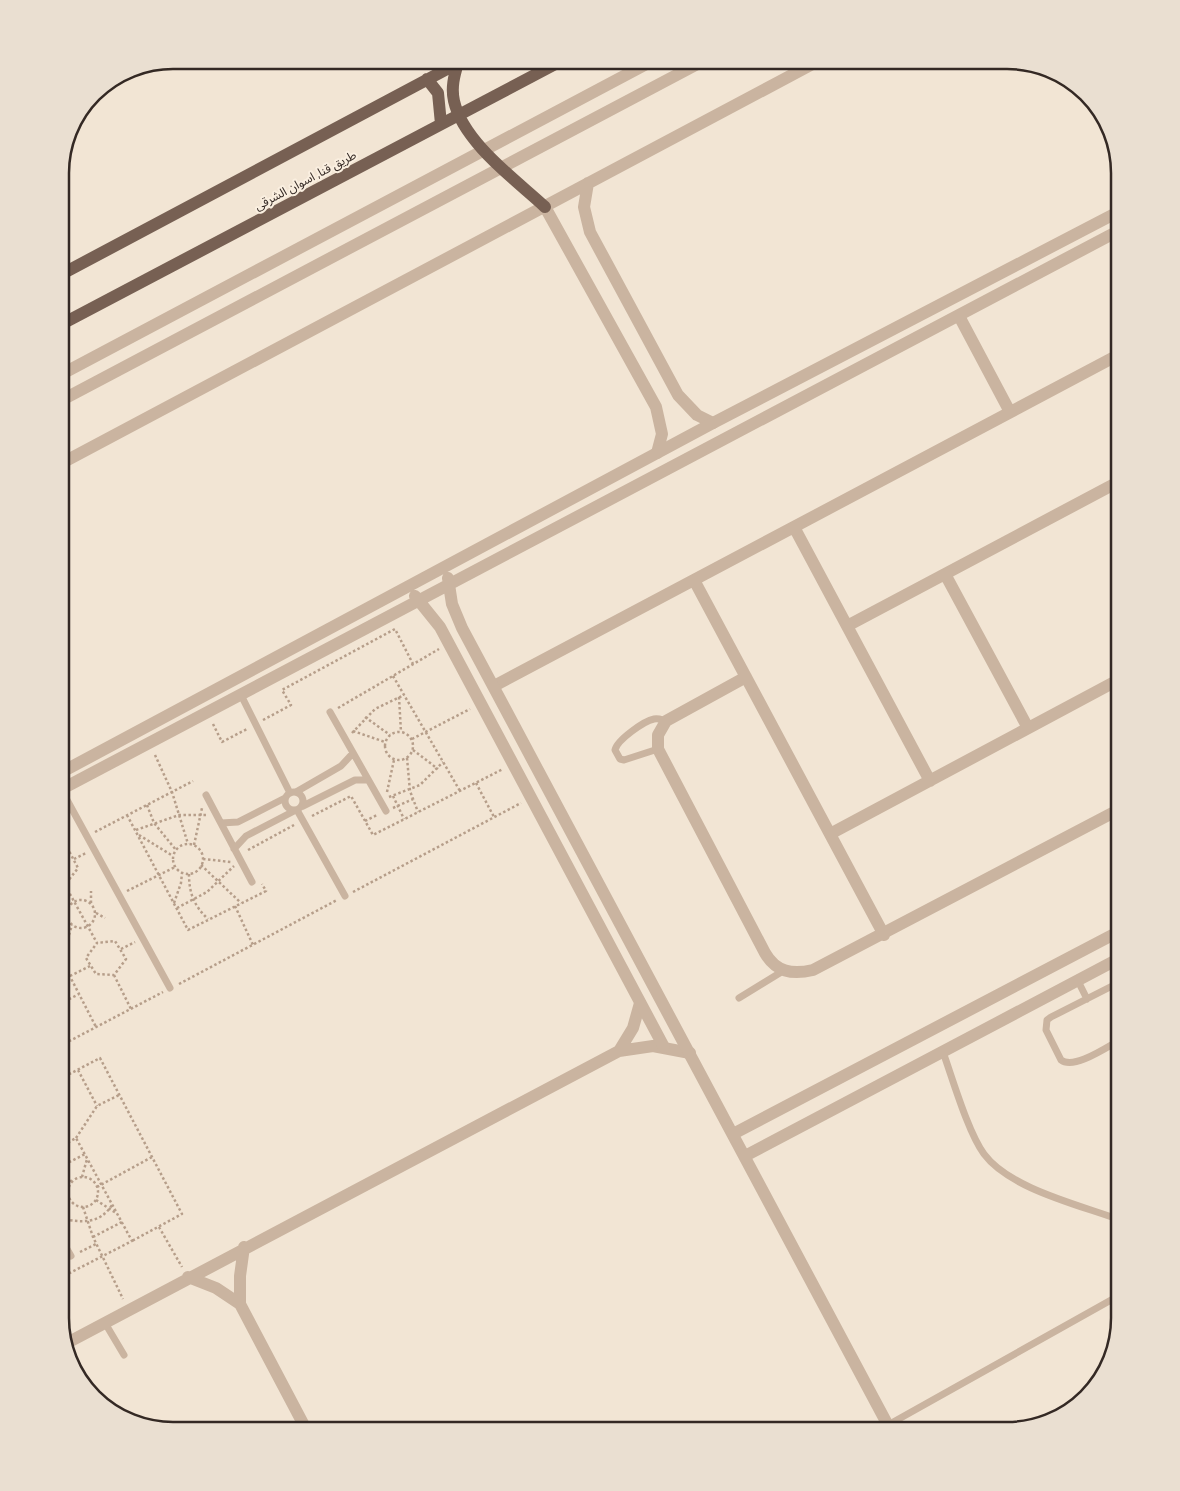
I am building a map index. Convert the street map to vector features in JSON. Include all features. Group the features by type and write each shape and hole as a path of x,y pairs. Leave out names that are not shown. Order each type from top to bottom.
{"main road":[{"path":"69,270 447,69"},
{"path":"459,69 453,92 459,115 485,150 545,207"},
{"name":"طريق قنا, اسوان الشرقى","path":"69,320 546,69"},
{"path":"427,79 438,93 441,124"}],"street":[{"path":"69,370 637,69"},
{"path":"69,396 687,69"},
{"path":"69,459 803,69"},
{"path":"588,183 584,208 590,232 678,395 697,415 713,423"},
{"path":"545,207 656,407 662,434 657,453"},
{"path":"69,768 713,423 1111,216"},
{"path":"69,785 1111,235"},
{"path":"959,316 1010,412"},
{"path":"494,686 1111,359"},
{"path":"847,626 1111,489"},
{"path":"794,527 930,781"},
{"path":"449,566 448,585 458,620 886,1422"},
{"path":"945,574 1028,728"},
{"path":"694,580 884,935"},
{"path":"406,588 420,600 434,618 449,643 664,1047"},
{"path":"746,677 666,721 658,735 658,749 765,953 775,966 783,971 793,974 813,970 884,935 1111,814"},
{"path":"830,834 1111,684"},
{"path":"733,1134 1111,936"},
{"path":"745,1156 1111,963"},
{"path":"619,1051 633,1028 640,1003"},
{"path":"72,1341 244,1247 619,1051 641,1046 664,1047 690,1053"},
{"path":"244,1247 240,1276 240,1304 303,1422"},
{"path":"188,1277 216,1288 240,1304"}],"lane":[{"path":"241,695 290,794 287,807 299,809"},
{"path":"330,712 386,811"},
{"path":"658,749 624,760 620,759 615,750 619,741 649,721 660,719 666,721"},
{"path":"219,820 238,822 341,766 353,753"},
{"path":"234,849 246,836 356,780 368,780"},
{"path":"290,794 304,799 299,809"},
{"path":"206,795 252,882"},
{"path":"69,803 170,988"},
{"path":"299,809 345,896"},
{"path":"739,998 783,971"},
{"path":"1078,981 1087,999"},
{"path":"1111,987 1051,1017 1046,1025 1046,1030 1062,1060 1066,1063 1076,1063 1111,1045"},
{"path":"943,1052 977,1142 992,1163 1002,1172 1025,1185 1111,1217"},
{"path":"899,1422 1111,1300"},
{"path":"105,1322 124,1355"}],"path":[{"path":"330,712 449,643"},
{"path":"393,676 460,791"},
{"path":"346,740 365,717 381,705 404,695"},
{"path":"399,696 401,732"},
{"path":"412,739 480,704"},
{"path":"365,717 390,735"},
{"path":"353,731 386,742"},
{"path":"394,760 385,750 386,742 390,735 401,732 412,739"},
{"path":"412,739 412,750 407,758 410,791 418,812"},
{"path":"412,750 438,769"},
{"path":"154,754 172,792 188,844"},
{"path":"394,760 407,758"},
{"path":"394,760 385,797 410,791 430,777 443,762"},
{"path":"87,836 193,781"},
{"path":"476,783 494,817"},
{"path":"194,846 206,795"},
{"path":"392,796 404,819"},
{"path":"69,1041 132,1010 170,988 531,798"},
{"path":"147,805 154,823 176,850"},
{"path":"136,830 179,815 201,814 219,820"},
{"path":"128,815 188,930 266,891 259,879"},
{"path":"138,835 174,856"},
{"path":"202,865 194,872 189,874 182,873 175,867 174,856 176,850 188,844 194,846 201,854 202,865 241,903"},
{"path":"69,851 78,868 69,880"},
{"path":"245,851 249,858"},
{"path":"177,908 220,882 240,860"},
{"path":"119,895 175,867"},
{"path":"174,903 182,873"},
{"path":"189,874 189,888 193,900 208,919"},
{"path":"69,891 97,943"},
{"path":"91,891 91,903 96,913 105,918"},
{"path":"69,908 70,904 75,901 80,900 91,903"},
{"path":"235,906 252,945"},
{"path":"69,919 72,925 77,928 88,927 92,924 96,913"},
{"path":"69,935 72,925"},
{"path":"121,949 142,938"},
{"path":"115,941 121,949 126,959 114,975 96,974 90,966 86,958 97,943 115,941"},
{"path":"90,966 70,976 96,1027"},
{"path":"114,975 132,1010"},
{"path":"69,999 79,994"},
{"path":"69,1074 100,1058 182,1214 69,1273"},
{"path":"78,1070 97,1106"},
{"path":"69,1142 76,1138 97,1106 119,1095"},
{"path":"76,1138 132,1240"},
{"path":"69,1163 85,1154"},
{"path":"98,1187 152,1157"},
{"path":"82,1177 87,1158"},
{"path":"69,1188 72,1182 82,1177 92,1180 98,1187 96,1200 93,1204 83,1207 73,1203 69,1194"},
{"path":"69,1178 72,1182"},
{"path":"96,1200 117,1213"},
{"path":"69,1220 87,1222 97,1220 112,1205"},
{"path":"83,1207 93,1237 128,1310"},
{"path":"93,1237 122,1222"},
{"path":"159,1227 188,1277"}]}
